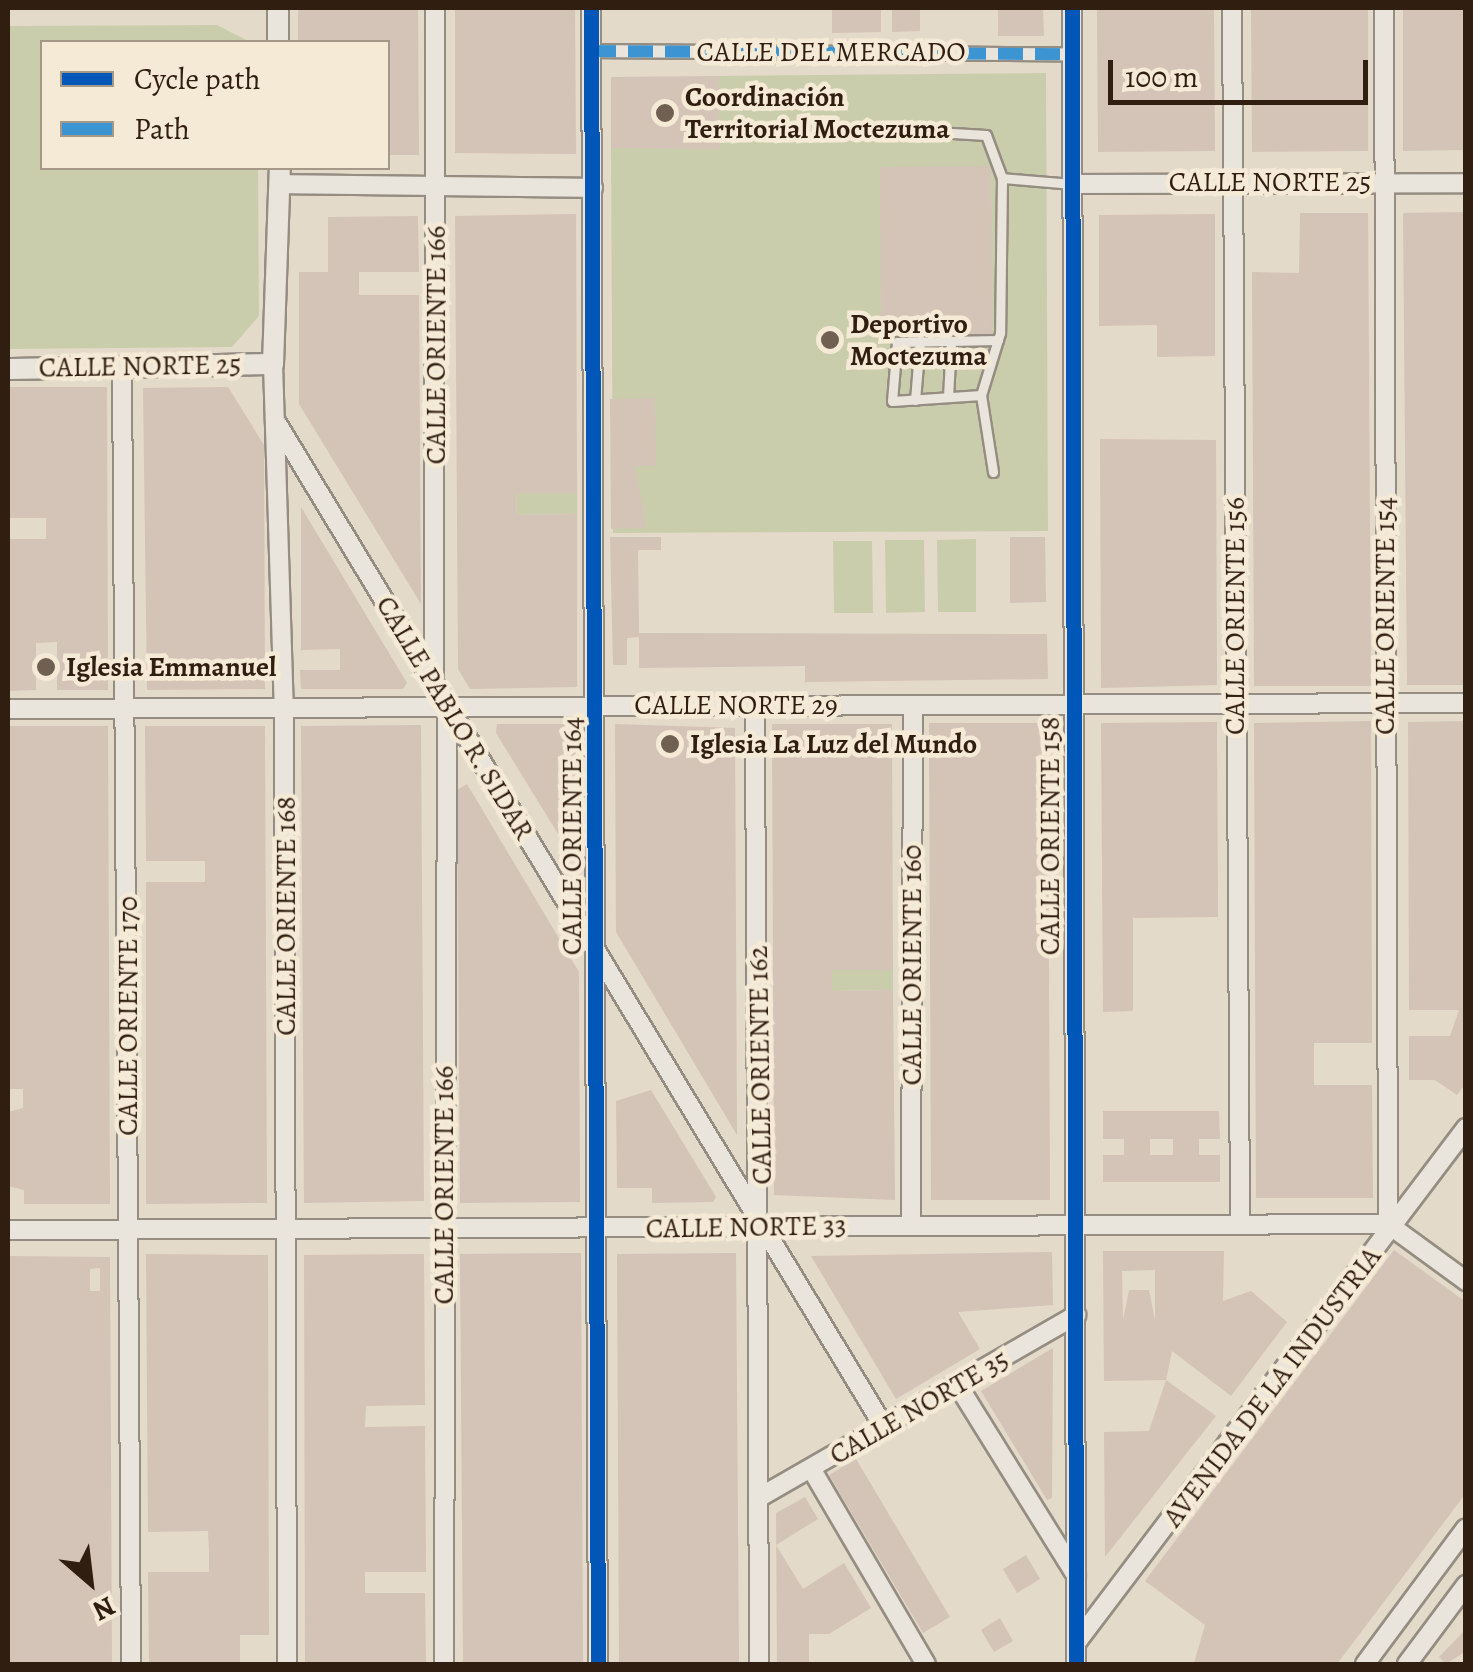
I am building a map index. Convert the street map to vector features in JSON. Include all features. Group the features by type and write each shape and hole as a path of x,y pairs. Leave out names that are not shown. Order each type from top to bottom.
{"street":[{"path":"278,8 278,40"},
{"name":"CALLE ORIENTE 166","path":"434,8 434,683"},
{"name":"CALLE ORIENTE 164","path":"591,8 598,706 598,1664"},
{"name":"CALLE ORIENTE 158","path":"1072,8 1078,1225 1076,1664"},
{"name":"CALLE ORIENTE 156","path":"1232,8 1240,1225"},
{"name":"CALLE ORIENTE 154","path":"1384,8 1390,1226"},
{"name":"CALLE DEL MERCADO","path":"591,50 1072,54"},
{"path":"280,176 593,188"},
{"name":"CALLE ORIENTE 168","path":"280,176 273,364 284,708 286,1664"},
{"name":"CALLE NORTE 25","path":"1074,184 1466,183"},
{"name":"CALLE NORTE 25","path":"8,369 273,364"},
{"name":"CALLE ORIENTE 170","path":"122,367 128,708 131,1664"},
{"name":"CALLE PABLO R. SIDAR","path":"275,421 884,1425"},
{"name":"CALLE NORTE 29","path":"8,709 1466,703"},
{"name":"CALLE ORIENTE 160","path":"911,1225 913,705"},
{"name":"CALLE ORIENTE 166","path":"444,1664 447,706"},
{"name":"CALLE ORIENTE 162","path":"755,706 762,1228 760,1664"},
{"name":"AVENIDA DE LA INDUSTRIA","path":"1076,1643 1466,1128"},
{"path":"1390,1226 1466,1281"},
{"name":"CALLE NORTE 33","path":"8,1230 1390,1226"},
{"name":"CALLE NORTE 35","path":"760,1497 1076,1315"},
{"path":"957,1384 1077,1575"},
{"path":"812,1470 926,1664"},
{"path":"1365,1664 1466,1528"},
{"path":"1406,1664 1466,1585"}],"lane":[{"path":"886,129 986,135 1002,178 998,340 980,396 993,472"},
{"path":"1002,178 1074,184"},
{"path":"980,396 916,400 889,393 897,342 998,340"},
{"path":"948,398 951,341"},
{"path":"916,400 920,342"}],"green space":[{"path":"217,25 246,40 40,40 40,170 258,170 259,316 232,347 8,349 8,26"},
{"name":"Deportivo Moctezuma","path":"1046,73 1048,531 613,533 611,148 719,148 719,76"},
{"path":"516,493 577,493 577,514 517,515"},
{"path":"976,539 976,612 938,612 937,540"},
{"path":"885,540 924,540 925,612 886,613"},
{"path":"833,541 872,541 873,613 834,613"},
{"path":"832,970 893,970 893,990 832,991"}],"building":[{"path":"298,8 418,8 419,155 390,155 390,40 298,40"},
{"path":"455,8 575,8 576,154 455,153"},
{"path":"832,8 881,8 881,32 832,33"},
{"path":"892,8 920,8 920,31 892,32"},
{"path":"998,8 1043,8 1044,36 998,36"},
{"path":"1097,8 1214,8 1215,151 1098,152"},
{"path":"1251,8 1368,8 1368,151 1252,152"},
{"path":"1403,8 1466,8 1466,150 1403,151"},
{"name":"Coordinación Territorial Moctezuma","path":"719,76 719,149 611,148 611,77"},
{"path":"991,166 992,334 881,335 880,167"},
{"path":"1466,212 1466,685 1407,685 1403,213"},
{"path":"1300,213 1368,213 1371,686 1254,686 1252,272 1299,273"},
{"path":"576,214 577,493 516,493 517,515 577,514 577,687 470,689 458,669 455,216"},
{"path":"1215,214 1215,356 1157,357 1157,325 1099,326 1099,215"},
{"path":"418,216 419,272 359,272 359,295 419,295 421,604 299,404 299,272 328,272 328,217"},
{"path":"8,387 107,387 108,690 57,690 57,642 36,643 36,690 8,691 8,539 46,539 46,518 8,518"},
{"path":"228,387 264,445 265,689 147,690 143,388"},
{"path":"655,398 656,466 635,466 646,528 611,529 610,399"},
{"path":"1100,439 1216,440 1217,685 1101,688"},
{"path":"301,507 407,683 403,689 301,689 300,670 340,670 340,649 301,650"},
{"path":"610,537 661,537 661,550 638,550 639,633 1047,634 1048,679 805,682 805,666 639,668 639,637 627,638 627,665 613,665"},
{"path":"1010,537 1045,537 1046,602 1010,603"},
{"path":"1371,721 1372,1043 1314,1043 1314,1085 1372,1085 1373,1198 1256,1198 1254,723"},
{"path":"1466,721 1466,1083 1457,1095 1435,1080 1409,1080 1409,1036 1450,1036 1459,1010 1409,1010 1408,722"},
{"path":"1217,722 1218,917 1133,918 1133,1011 1103,1012 1101,723"},
{"path":"929,723 1048,723 1050,1200 931,1200"},
{"path":"497,724 578,724 579,868 496,733"},
{"path":"615,724 735,728 737,1135 616,932"},
{"path":"772,724 892,724 893,970 832,970 832,991 893,990 895,1200 774,1195"},
{"path":"421,725 424,1201 304,1203 301,726"},
{"path":"8,726 108,726 110,1204 24,1204 24,1190 8,1186 8,1112 23,1108 23,1089 8,1089"},
{"path":"145,726 265,726 267,1203 146,1204 146,882 205,882 205,861 146,861"},
{"path":"467,784 579,972 580,1202 460,1203 457,790"},
{"path":"651,1090 716,1197 713,1202 652,1203 652,1188 617,1188 616,1101"},
{"path":"1103,1111 1219,1111 1220,1139 1199,1139 1199,1155 1220,1155 1220,1182 1103,1182 1103,1155 1124,1155 1124,1139 1103,1139","holes":["1150,1139 1173,1139 1173,1155 1150,1155"]},
{"path":"1394,1250 1466,1302 1466,1493 1337,1664 1194,1663 1205,1625 1145,1581"},
{"path":"1103,1251 1224,1251 1223,1301 1251,1291 1287,1322 1231,1396 1172,1351 1166,1380 1104,1381","holes":["1155,1270 1155,1320 1149,1290 1129,1290 1123,1320 1122,1271"]},
{"path":"1052,1252 1053,1305 958,1312 980,1349 896,1399 811,1256"},
{"path":"581,1253 583,1664 463,1664 460,1254"},
{"path":"736,1253 739,1664 619,1664 617,1254"},
{"path":"146,1254 268,1255 269,1635 240,1635 240,1664 149,1664 148,1572 209,1572 209,1552 208,1531 148,1532"},
{"path":"424,1254 425,1405 366,1406 365,1427 425,1426 426,1572 365,1572 365,1593 425,1593 426,1664 305,1664 304,1255"},
{"path":"8,1256 110,1257 112,1664 8,1664","holes":["100,1268 100,1291 90,1291 90,1269"]},
{"path":"1053,1348 1052,1498 1047,1500 981,1391"},
{"path":"1166,1380 1216,1416 1105,1557 1104,1432 1149,1431"},
{"path":"856,1459 950,1617 923,1633 829,1475"},
{"path":"805,1497 818,1519 776,1545 776,1513"},
{"path":"776,1545 803,1589 844,1563 871,1608 829,1634 809,1634 809,1664 777,1664"},
{"path":"1026,1555 1040,1579 1017,1593 1003,1569"},
{"path":"1000,1618 1013,1641 994,1652 981,1630"},
{"path":"1466,1629 1466,1651 1446,1664 1439,1657"}],"marked path":[{"path":"591,51 1072,54"}],"cycle path":[{"path":"591,8 598,1664"},
{"path":"1072,8 1076,1664"}],"place":[{"name":"Coordinación Territorial Moctezuma","path":"665,113"},
{"name":"Deportivo Moctezuma","path":"830,340"},
{"name":"Iglesia Emmanuel","path":"46,667"},
{"name":"Iglesia La Luz del Mundo","path":"670,744"}]}
